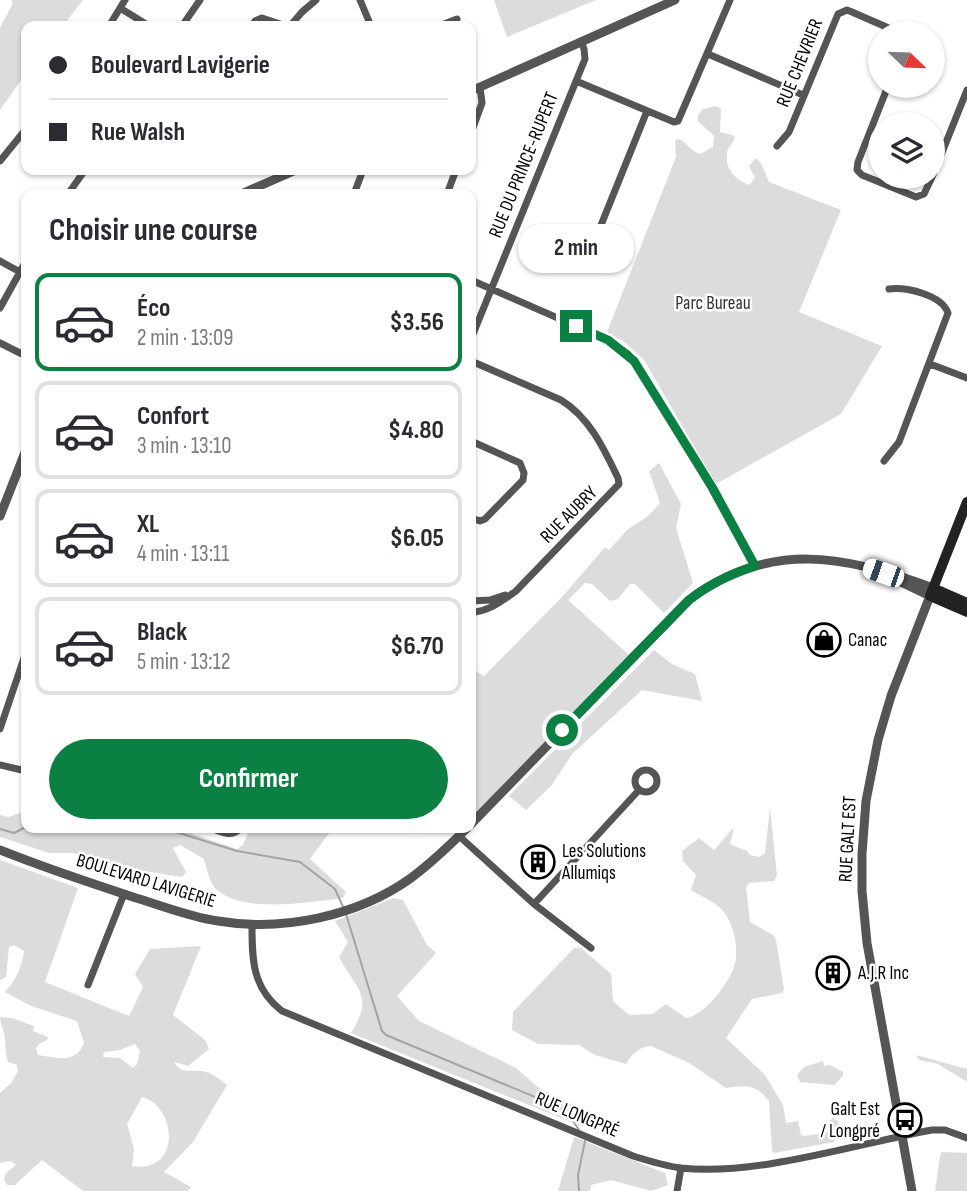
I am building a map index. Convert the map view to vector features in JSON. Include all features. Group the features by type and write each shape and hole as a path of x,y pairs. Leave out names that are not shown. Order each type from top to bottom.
{"main road":[{"name":"RUE GALT EST","path":"931,592 967,502"},
{"path":"931,592 967,603"},
{"path":"931,592 967,612"}],"street":[{"path":"185,21 200,0"},
{"path":"293,21 316,0"},
{"path":"360,0 369,21"},
{"path":"476,89 675,0"},
{"path":"576,80 674,122 678,121 730,0"},
{"path":"112,21 123,4 143,21"},
{"name":"RUE CHEVRIER","path":"777,146 786,137 838,14 847,10 873,21"},
{"path":"255,21 262,18 272,21"},
{"path":"452,21 457,19"},
{"name":"RUE DU PRINCE-RUPERT","path":"476,326 586,55 581,41"},
{"path":"708,54 803,95"},
{"path":"945,148 964,107 967,90"},
{"path":"476,91 482,103 476,120"},
{"path":"593,245 647,111"},
{"path":"0,161 21,135"},
{"path":"868,137 857,170 868,178"},
{"path":"250,189 274,175"},
{"path":"895,189 912,196 920,196 927,189"},
{"path":"0,261 20,272 0,308"},
{"path":"476,282 602,337 628,355 712,487 755,566"},
{"path":"884,461 899,442 947,319 947,310 938,301 901,288 889,289"},
{"path":"0,343 21,354"},
{"name":"RUE AUBRY","path":"476,363 561,400 573,408 601,444 618,478 616,489 516,591 498,604 476,612"},
{"path":"930,364 967,378"},
{"path":"476,443 520,463 524,473 523,480 485,519 476,520"},
{"path":"0,516 21,463"},
{"path":"476,819 689,600 725,578 755,566 787,560 825,558 883,573 931,592"},
{"name":"RUE AUBRY","path":"476,601 490,600 516,591"},
{"name":"RUE GALT EST","path":"912,1191 867,943 861,883 866,801 878,740 891,696 931,592"},
{"path":"0,729 21,677"},
{"path":"0,765 21,770"},
{"path":"534,904 639,790"},
{"name":"BOULEVARD LAVIGERIE","path":"0,850 124,894 203,918 252,925 320,918 370,901 409,879 462,833"},
{"path":"459,836 534,904 591,948"},
{"path":"88,985 124,894"},
{"name":"RUE LONGPRÉ","path":"252,925 255,975 263,992 282,1011 634,1156 681,1168 719,1169 762,1165 902,1136 945,1130 967,1138"},
{"path":"677,1191 681,1168"}],"green space":[{"path":"12,0 83,0 67,21 21,21 21,80 0,110 0,28"},
{"path":"494,0 596,0 507,37"},
{"name":"Parc Bureau","path":"716,106 721,109 720,132 735,138 728,150 727,160 736,177 749,185 755,178 749,166 756,158 769,182 841,210 799,312 882,346 841,414 716,484 644,360 623,341 607,332 676,157 675,140 679,139 700,154 713,147 714,136 698,121 698,115 703,109"},
{"path":"659,463 681,504 676,528 693,583 664,613 635,584 630,584 618,599 610,601 592,584 585,583 568,600 629,655 476,813 476,671 484,676 563,596 605,547 609,550 628,529 647,517 660,503 649,471"},
{"path":"654,650 672,664 695,674 702,701 642,690 572,754 552,785 526,810 509,796"},
{"path":"770,807 777,876 774,881 749,883 746,888 750,922 773,935 776,940 784,989 782,993 752,999 726,1038 765,1075 783,1105 786,1123 798,1121 801,1135 828,1132 829,1121 833,1118 839,1122 834,1142 774,1153 769,1101 760,1091 745,1086 726,1088 689,1063 651,1046 636,1052 626,1064 595,1055 579,1045 538,1044 512,1030 513,1012 574,948 581,948 611,974 613,1001 629,1015 653,1014 666,1004 686,1018 702,1010 718,994 730,975 736,958 735,941 731,925 723,911 691,890 696,875 683,861 682,851 699,838 714,850 734,827 730,844 759,857 765,853"},
{"path":"21,813 21,833 190,833 237,849 243,845 248,833 329,833 310,859 346,892 343,898 295,904 244,902 217,890 210,880 204,859 180,845 173,848 186,872 182,877 138,870 73,853 49,853 0,837 0,815 8,817"},
{"path":"0,860 78,888 45,982 129,1016 143,987 135,974 150,949 201,946 173,1015 205,1040 209,1049 188,1066 174,1062 182,1070 207,1072 227,1085 193,1142 164,1172 191,1187 188,1191 83,1191 42,1160 15,1185 7,1185 4,1179 6,1173 16,1165 11,1161 0,1163 0,1093 11,1083 18,1071 17,1065 8,1062 0,1017 12,1018 34,1026 33,1031 48,1037 36,1048 38,1055 71,1057 81,1050 84,1043 77,1021 31,1006 5,992 18,973 23,957 24,951 14,945 9,947 6,977 0,980","holes":["135,1044 140,1051 137,1064 133,1068 120,1058 103,1057 104,1052","142,1097 162,1112 169,1138 167,1150 160,1160 148,1166 132,1166 134,1149 127,1124"]},
{"path":"394,898 403,900 427,945 436,953 397,996 419,1021 516,1068 539,1088 574,1105 585,1121 583,1127 351,1033 362,1010 362,1001 357,986 339,957 348,942 335,921"},
{"path":"916,1055 967,1069 967,1082 938,1064 919,1060"},
{"path":"823,1061 824,1066 830,1065 843,1072 843,1076 834,1085 800,1082 797,1075 804,1067"},
{"path":"574,1137 665,1173 668,1185 651,1191 611,1180 591,1185 590,1191 558,1191"},
{"path":"942,1152 967,1153 967,1191 935,1191"}],"waterway":[{"path":"0,829 14,833 21,830"},
{"path":"179,833 237,851 300,862 335,889 344,909"},
{"path":"346,914 382,1031 386,1035 576,1114 573,1121 579,1130"},
{"path":"579,1191 578,1175 585,1141"}],"place":[{"name":"Canac","path":"824,640"},
{"name":"Les Solutions Allumiqs","path":"538,862"},
{"name":"A.J.R Inc","path":"833,973"},
{"name":"Galt Est / Longpré","path":"905,1120"}],"route":[{"path":"562,730 689,600 703,589 732,574 755,566 712,487 634,361 608,340 576,326"}]}
